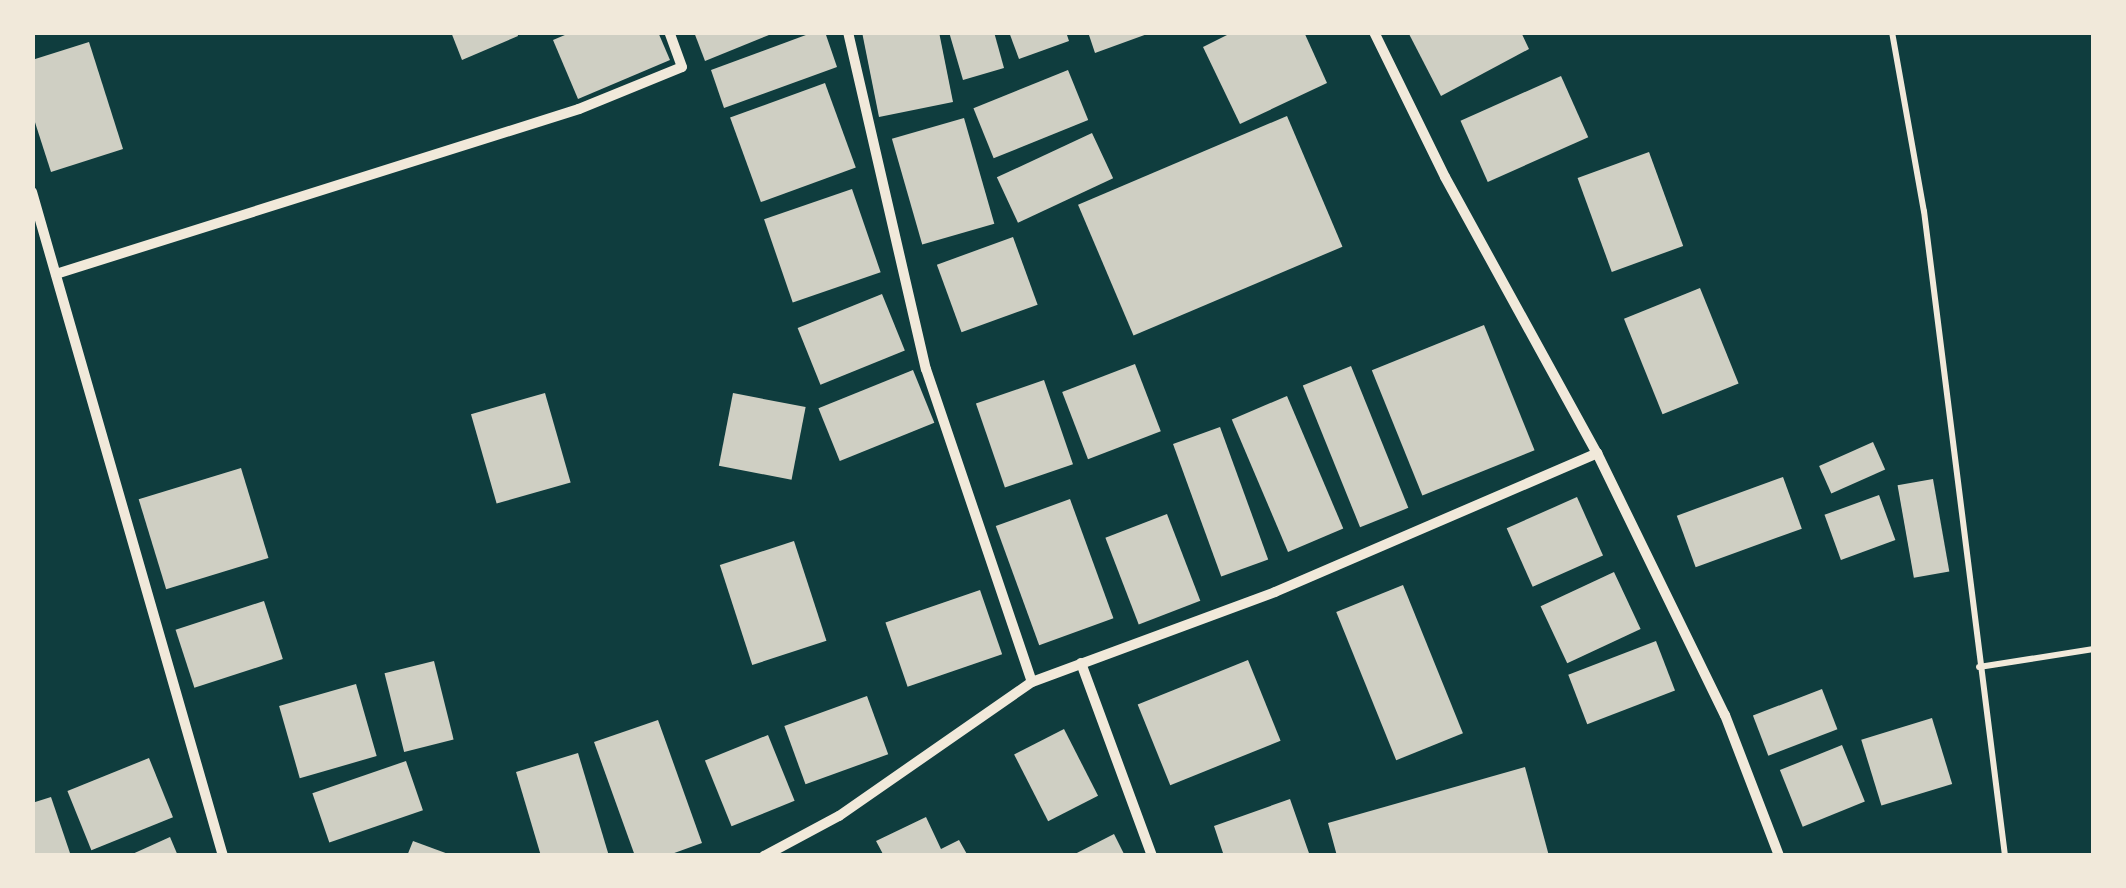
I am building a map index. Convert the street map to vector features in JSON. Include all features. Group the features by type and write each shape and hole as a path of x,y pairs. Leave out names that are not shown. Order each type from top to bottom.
{"street":[{"path":"56,274 580,109 682,67 669,32"},
{"path":"848,32 926,369 1032,682"},
{"path":"1374,32 1445,178 1597,453 1725,715 1779,856"},
{"path":"32,192 223,856"},
{"path":"764,856 839,816 1032,682 1275,592 1597,453"},
{"path":"1081,663 1152,856"}],"path":[{"path":"1892,32 1924,211 2005,856"},
{"path":"1980,667 2094,648"}],"building":[{"path":"451,32 517,32 518,36 462,60"},
{"path":"572,32 658,32 670,60 578,99 553,40"},
{"path":"694,32 774,32 774,33 705,61"},
{"path":"814,32 825,32 837,67 724,108 711,70"},
{"path":"862,32 939,32 953,102 879,117"},
{"path":"949,32 994,32 1004,68 963,80"},
{"path":"1009,32 1066,32 1069,41 1019,59"},
{"path":"1088,32 1150,32 1150,33 1095,53"},
{"path":"1233,32 1304,32 1327,83 1240,124 1203,47"},
{"path":"1408,32 1521,32 1529,49 1441,96"},
{"path":"89,42 123,149 51,172 32,113 32,60"},
{"path":"1068,70 1088,120 994,158 973,108"},
{"path":"1561,76 1588,137 1488,182 1461,121"},
{"path":"825,83 856,168 761,202 730,118"},
{"path":"1287,116 1342,247 1134,335 1078,205"},
{"path":"964,118 994,224 922,244 892,139"},
{"path":"1092,133 1113,178 1018,223 997,177"},
{"path":"1649,152 1683,246 1612,272 1578,178"},
{"path":"852,189 881,272 793,302 764,219"},
{"path":"1013,237 1038,305 962,332 937,265"},
{"path":"1700,288 1739,383 1663,414 1624,319"},
{"path":"882,294 905,351 820,385 798,328"},
{"path":"1484,325 1535,450 1422,495 1372,370"},
{"path":"1135,364 1161,431 1088,459 1062,392"},
{"path":"1351,366 1408,508 1360,527 1303,385"},
{"path":"913,370 934,423 840,461 818,408"},
{"path":"1044,380 1073,464 1005,488 976,403"},
{"path":"545,393 571,482 497,504 471,414"},
{"path":"733,393 806,407 792,480 719,466"},
{"path":"1287,396 1343,529 1288,552 1232,419"},
{"path":"1220,427 1268,559 1221,577 1173,444"},
{"path":"1873,442 1885,469 1831,493 1819,466"},
{"path":"241,468 268,558 166,589 139,499"},
{"path":"1783,477 1802,529 1696,567 1677,516"},
{"path":"1933,479 1949,572 1914,578 1898,485"},
{"path":"1879,495 1895,540 1841,560 1824,515"},
{"path":"1577,497 1603,555 1533,587 1507,528"},
{"path":"1070,499 1113,618 1039,645 996,526"},
{"path":"1167,514 1200,601 1139,624 1105,538"},
{"path":"794,541 826,641 752,665 720,565"},
{"path":"1614,572 1641,629 1567,663 1541,606"},
{"path":"1403,585 1463,733 1396,760 1336,612"},
{"path":"980,590 1002,654 908,687 885,623"},
{"path":"264,601 283,659 194,688 176,630"},
{"path":"1656,641 1675,690 1587,724 1568,675"},
{"path":"1248,660 1281,741 1170,785 1138,705"},
{"path":"434,661 454,740 404,752 385,673"},
{"path":"356,684 377,756 300,778 279,706"},
{"path":"1822,689 1837,729 1768,756 1753,716"},
{"path":"867,696 888,754 806,784 784,726"},
{"path":"1932,718 1952,784 1881,806 1861,740"},
{"path":"658,720 702,843 666,856 635,856 594,742"},
{"path":"1064,729 1098,796 1048,821 1014,754"},
{"path":"768,735 795,801 732,826 705,760"},
{"path":"1842,745 1865,802 1803,827 1780,770"},
{"path":"578,753 609,856 541,856 516,772"},
{"path":"149,758 173,817 91,850 67,791"},
{"path":"406,761 423,810 329,842 312,793"},
{"path":"1525,767 1549,856 1337,856 1328,823"},
{"path":"51,797 71,856 32,856 32,803"},
{"path":"1290,799 1310,856 1224,856 1214,826"},
{"path":"926,817 941,849 959,840 968,856 884,856 876,841"},
{"path":"1114,834 1125,856 1071,856"},
{"path":"170,837 178,856 128,856"},
{"path":"413,841 451,855 451,856 407,856"}]}
